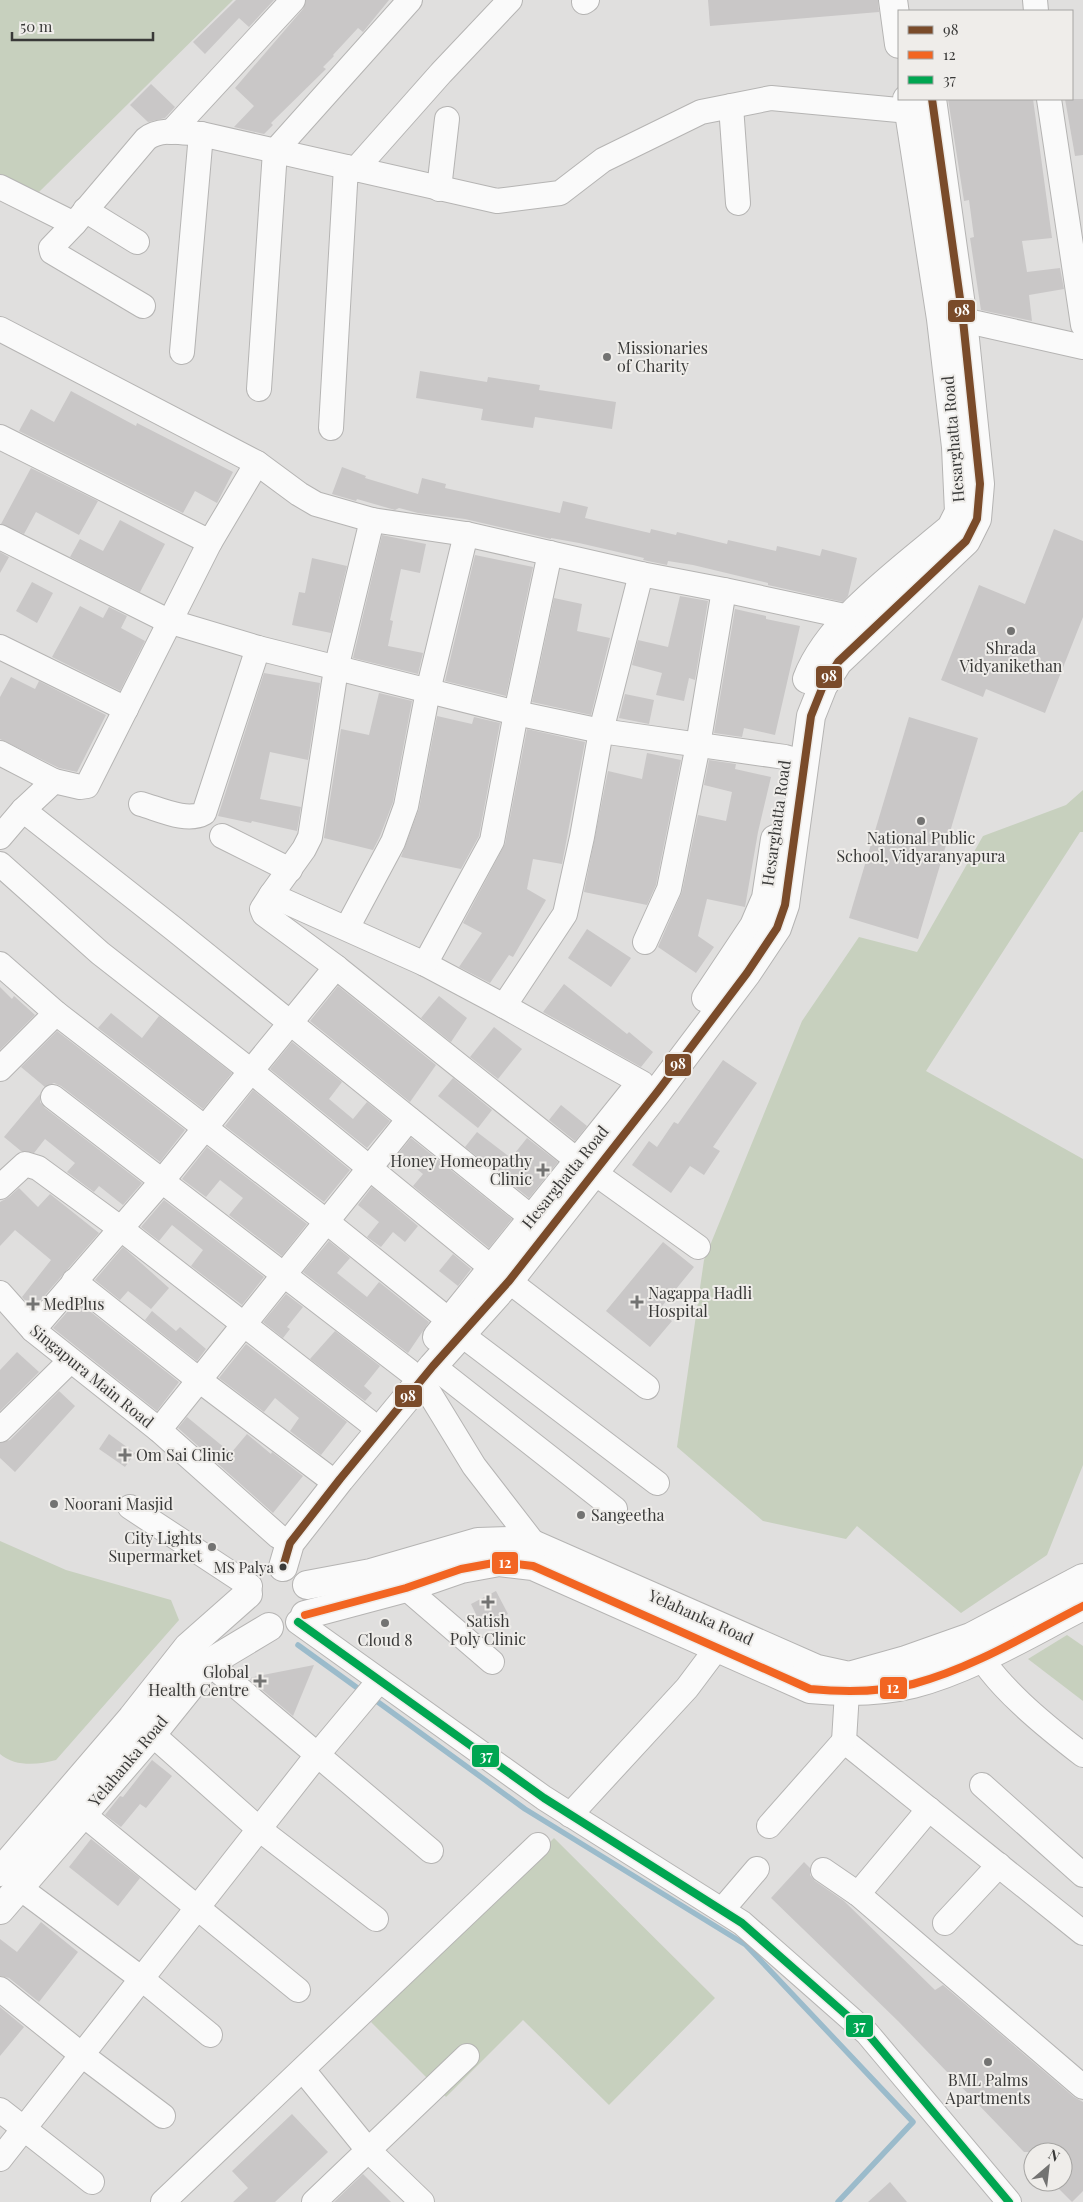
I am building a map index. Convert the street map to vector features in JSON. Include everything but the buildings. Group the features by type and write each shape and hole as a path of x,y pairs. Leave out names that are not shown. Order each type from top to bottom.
{"main road":[{"path":"893,0 898,37"},
{"name":"Hesarghatta Road","path":"587,1167 642,1083 720,979 757,919 766,898 794,760 823,686 838,662 966,541 976,519 980,484 952,320 921,105"},
{"name":"Hesarghatta Road","path":"270,1566 346,1472 456,1328 747,974 776,928 785,905 794,760 794,712 808,675 827,644 849,617 951,528 956,520 959,493 952,320"},
{"name":"Hesarghatta Road","path":"270,1566 324,1475 368,1422 422,1373"},
{"name":"Yelahanka Road","path":"307,1585 371,1573 478,1542 509,1541 535,1545 817,1669 832,1674 849,1676 906,1660 976,1648 1083,1606"},
{"name":"Yelahanka Road","path":"302,1618 406,1588 461,1569 499,1562 533,1566 810,1689 848,1692 912,1684 976,1648 1083,1578"},
{"path":"270,1566 295,1572 307,1585 309,1604 302,1618 289,1627 279,1629 269,1627 252,1614 248,1605 270,1566"},
{"name":"Yelahanka Road","path":"0,1910 10,1880 120,1732 188,1647 270,1566"},
{"name":"Yelahanka Road","path":"10,1880 84,1815 208,1663 269,1627"}],"street":[{"path":"172,132 293,0"},
{"path":"259,389 274,151 410,0"},
{"path":"331,428 351,169 510,0"},
{"path":"143,306 52,252 52,248 146,139 156,133 201,134 497,201 560,193 603,160 701,112 771,98 921,105"},
{"path":"1049,100 1083,326"},
{"path":"731,106 738,203"},
{"path":"439,189 448,119"},
{"path":"182,352 201,134"},
{"path":"0,188 79,217 137,242"},
{"path":"952,320 1083,347"},
{"path":"0,329 257,463 307,500 372,520 466,534 641,574 849,617"},
{"path":"0,437 210,542"},
{"path":"0,754 54,781 80,787 87,786 168,621 210,542 257,463"},
{"path":"372,520 336,669 310,836 304,849 262,909 264,914 336,967 587,1167 698,1247"},
{"path":"347,928 393,842 406,806 428,692 466,534"},
{"path":"0,537 168,621 258,648 428,692 601,732 794,760"},
{"path":"425,964 492,841 516,713 550,554"},
{"path":"504,1006 565,914 582,838 601,732 641,574"},
{"path":"646,942 669,889 698,746 724,590"},
{"path":"0,647 126,709"},
{"path":"140,804 197,818 204,813 258,648"},
{"path":"2,830 54,781"},
{"path":"22,810 290,1022 409,1119 542,1222"},
{"path":"222,836 290,870"},
{"path":"0,864 100,953 251,1071 501,1275 647,1387"},
{"path":"271,895 425,964 642,1083"},
{"path":"0,964 56,1013 327,1222 456,1328 657,1483"},
{"path":"33,1330 162,1181 203,1128 336,967"},
{"path":"0,1069 56,1013"},
{"path":"53,1097 284,1275 615,1509"},
{"path":"159,1430 371,1169 409,1119"},
{"path":"0,1187 25,1164 32,1164 120,1228 368,1422"},
{"path":"74,1281 199,1380 324,1475"},
{"name":"Singapura Main Road","path":"2,1298 33,1330 159,1430 270,1566"},
{"path":"0,1430 70,1361"},
{"path":"422,1373 474,1466 535,1545"},
{"path":"130,1506 270,1566"},
{"path":"406,1588 492,1662"},
{"path":"302,1618 371,1690 742,1923 867,2033 1008,2202"},
{"path":"570,1815 687,1688 717,1648"},
{"path":"976,1648 1049,1729 1083,1755"},
{"path":"208,1663 431,1851"},
{"path":"0,2159 318,1754 371,1690"},
{"path":"769,1826 844,1742 848,1692"},
{"path":"152,1734 259,1829 376,1919"},
{"path":"844,1742 999,1865 1081,1926"},
{"path":"982,1785 1083,1874"},
{"path":"858,1894 929,1809"},
{"path":"84,1815 298,1990"},
{"path":"163,2202 538,1846"},
{"path":"945,1923 999,1865"},
{"path":"722,1910 757,1870"},
{"path":"823,1870 858,1894 1083,2087"},
{"path":"10,1880 142,1978 210,2034"},
{"path":"0,1989 82,2055 163,2116"},
{"path":"314,2202 467,2056"},
{"path":"303,2070 368,2150 422,2202"},
{"path":"0,2110 92,2182"}],"green space":[{"path":"0,0 233,0 39,192 0,174"},
{"path":"1083,790 1083,832 1080,832 926,1071 1083,1159 1083,1465 1047,1555 961,1613 857,1526 846,1539 763,1521 677,1447 704,1260 802,1021 859,937 917,952 983,836 1066,805"},
{"path":"0,1541 66,1570 171,1600 179,1620 56,1760 49,1762 20,1763 0,1754"},
{"path":"1067,1635 1083,1646 1083,1701 1028,1659"},
{"path":"554,1838 715,1998 609,2105 523,2020 446,2097 371,2022"}],"waterway":[{"path":"298,1645 363,1692"},
{"path":"371,1697 525,1809 746,1945 913,2122 838,2202"}],"transit line":[{"name":"98","path":"283,1567 290,1543 433,1366 509,1281 658,1091 747,973 777,928 785,905 811,716 823,686 838,662 966,541 977,519 980,484 963,320 932,100"},
{"name":"12","path":"305,1615 406,1588 461,1569 499,1562 533,1566 810,1689 848,1691 901,1687 935,1677 1000,1650 1083,1606"},
{"name":"37","path":"298,1622 544,1798 742,1923 867,2033 1009,2202"}],"place":[{"name":"Missionaries of Charity","path":"607,357"},
{"name":"Shrada Vidyanikethan","path":"1011,631"},
{"name":"National Public School, Vidyaranyapura","path":"921,821"},
{"name":"Honey Homeopathy Clinic","path":"543,1170"},
{"name":"Nagappa Hadli Hospital","path":"637,1302"},
{"name":"MedPlus","path":"33,1304"},
{"name":"Om Sai Clinic","path":"125,1455"},
{"name":"Noorani Masjid","path":"54,1504"},
{"name":"Sangeetha","path":"581,1515"},
{"name":"City Lights Supermarket","path":"212,1547"},
{"name":"MS Palya","path":"283,1567"},
{"name":"Satish Poly Clinic","path":"488,1602"},
{"name":"Cloud 8","path":"385,1623"},
{"name":"Global Health Centre","path":"260,1681"},
{"name":"BML Palms Apartments","path":"988,2062"}]}
